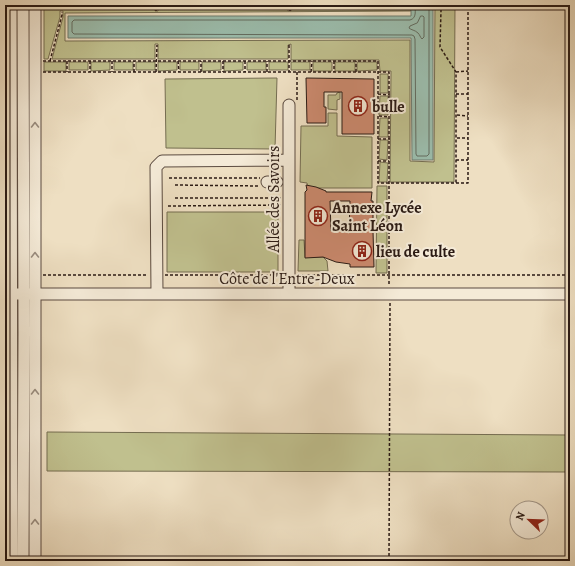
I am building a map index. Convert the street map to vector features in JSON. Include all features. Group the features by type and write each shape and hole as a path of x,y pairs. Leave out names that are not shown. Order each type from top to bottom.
{"street":[{"path":"11,5 8,294 12,561"},
{"path":"23,5 35,561"},
{"path":"23,561 35,5"},
{"name":"Allée des Savoirs","path":"289,105 289,294"},
{"path":"157,294 156,167 162,161 289,160"},
{"name":"Côte de l'Entre-Deux","path":"8,294 570,294"}],"path":[{"path":"156,5 156,11"},
{"path":"290,5 290,11"},
{"path":"444,5 441,10 440,47 456,72 456,184"},
{"path":"42,66 42,61 378,61 378,184 468,183 468,5"},
{"path":"50,61 62,12"},
{"path":"156,72 157,45"},
{"path":"289,45 290,72"},
{"path":"67,61 67,72"},
{"path":"90,61 90,72"},
{"path":"112,61 112,72"},
{"path":"134,61 134,72"},
{"path":"178,61 179,72"},
{"path":"201,61 201,72"},
{"path":"223,61 223,72"},
{"path":"245,61 245,72"},
{"path":"267,61 267,72"},
{"path":"311,72 312,61"},
{"path":"334,61 334,72"},
{"path":"356,61 356,72"},
{"path":"456,72 468,71"},
{"path":"42,72 389,72 389,561"},
{"path":"378,94 390,95"},
{"path":"456,94 468,94"},
{"path":"457,115 468,116"},
{"path":"378,116 389,117"},
{"path":"456,138 468,138"},
{"path":"378,139 390,139"},
{"path":"456,160 468,160"},
{"path":"378,161 389,161"},
{"path":"169,178 266,182 175,185"},
{"path":"175,198 281,198 281,196"},
{"path":"168,206 281,205"}],"green space":[{"path":"44,5 155,5 155,11 158,11 158,5 288,5 288,11 291,11 291,5 411,5 411,11 65,13 65,41 410,40 410,161 434,162 435,5 455,5 454,182 390,182 391,71 380,71 379,60 291,60 291,44 288,45 288,59 158,59 158,44 155,44 155,59 52,59 63,17 63,11 60,11 60,17 48,59 44,59"},
{"path":"44,62 66,62 66,71 44,71"},
{"path":"69,62 88,62 88,70 69,70"},
{"path":"91,62 110,62 110,70 91,71"},
{"path":"114,62 133,62 133,70 114,70"},
{"path":"136,62 155,62 155,70 136,70"},
{"path":"158,62 177,62 177,70 158,71"},
{"path":"180,62 199,62 199,70 180,70"},
{"path":"202,62 221,62 221,70 202,71"},
{"path":"224,62 243,62 243,70 224,71"},
{"path":"247,62 266,62 266,70 247,70"},
{"path":"269,62 288,62 288,70 269,70"},
{"path":"291,62 310,62 310,70 291,70"},
{"path":"313,62 332,62 332,71 313,71"},
{"path":"335,62 355,62 355,71 335,71"},
{"path":"357,62 377,62 377,70 357,71"},
{"path":"380,74 388,74 388,93 380,93"},
{"path":"277,78 275,149 166,148 165,79"},
{"path":"340,92 340,99 337,100 337,110 328,109 328,95 336,95"},
{"path":"380,96 388,96 388,115 379,115"},
{"path":"328,113 337,113 337,136 372,137 372,188 308,188 307,183 300,182 301,126 328,126"},
{"path":"380,118 388,118 388,137 379,137"},
{"path":"380,140 388,140 387,160 379,159"},
{"path":"380,162 388,163 387,182 379,182"},
{"path":"377,186 387,186 387,273 376,273"},
{"path":"167,212 278,212 278,272 167,272"},
{"path":"299,240 304,240 305,257 323,257 327,261 328,271 298,271"},
{"path":"47,432 570,435 570,472 47,471"}],"water":[{"path":"411,5 433,5 433,160 412,160 411,38 68,38 68,16 411,16"}],"building":[{"name":"bulle","path":"306,78 374,79 374,134 342,134 342,92 324,92 326,123 307,123"},
{"path":"306,185 316,187 326,192 372,192 371,201 373,201 374,267 350,267 350,264 336,262 323,257 305,258 305,192 307,190","holes":["330,201 350,201 349,231 331,231"]}],"place":[{"name":"bulle","path":"358,106"},
{"name":"Annexe Lycée Saint Léon","path":"318,216"},
{"name":"lieu de culte","path":"362,251"}]}
